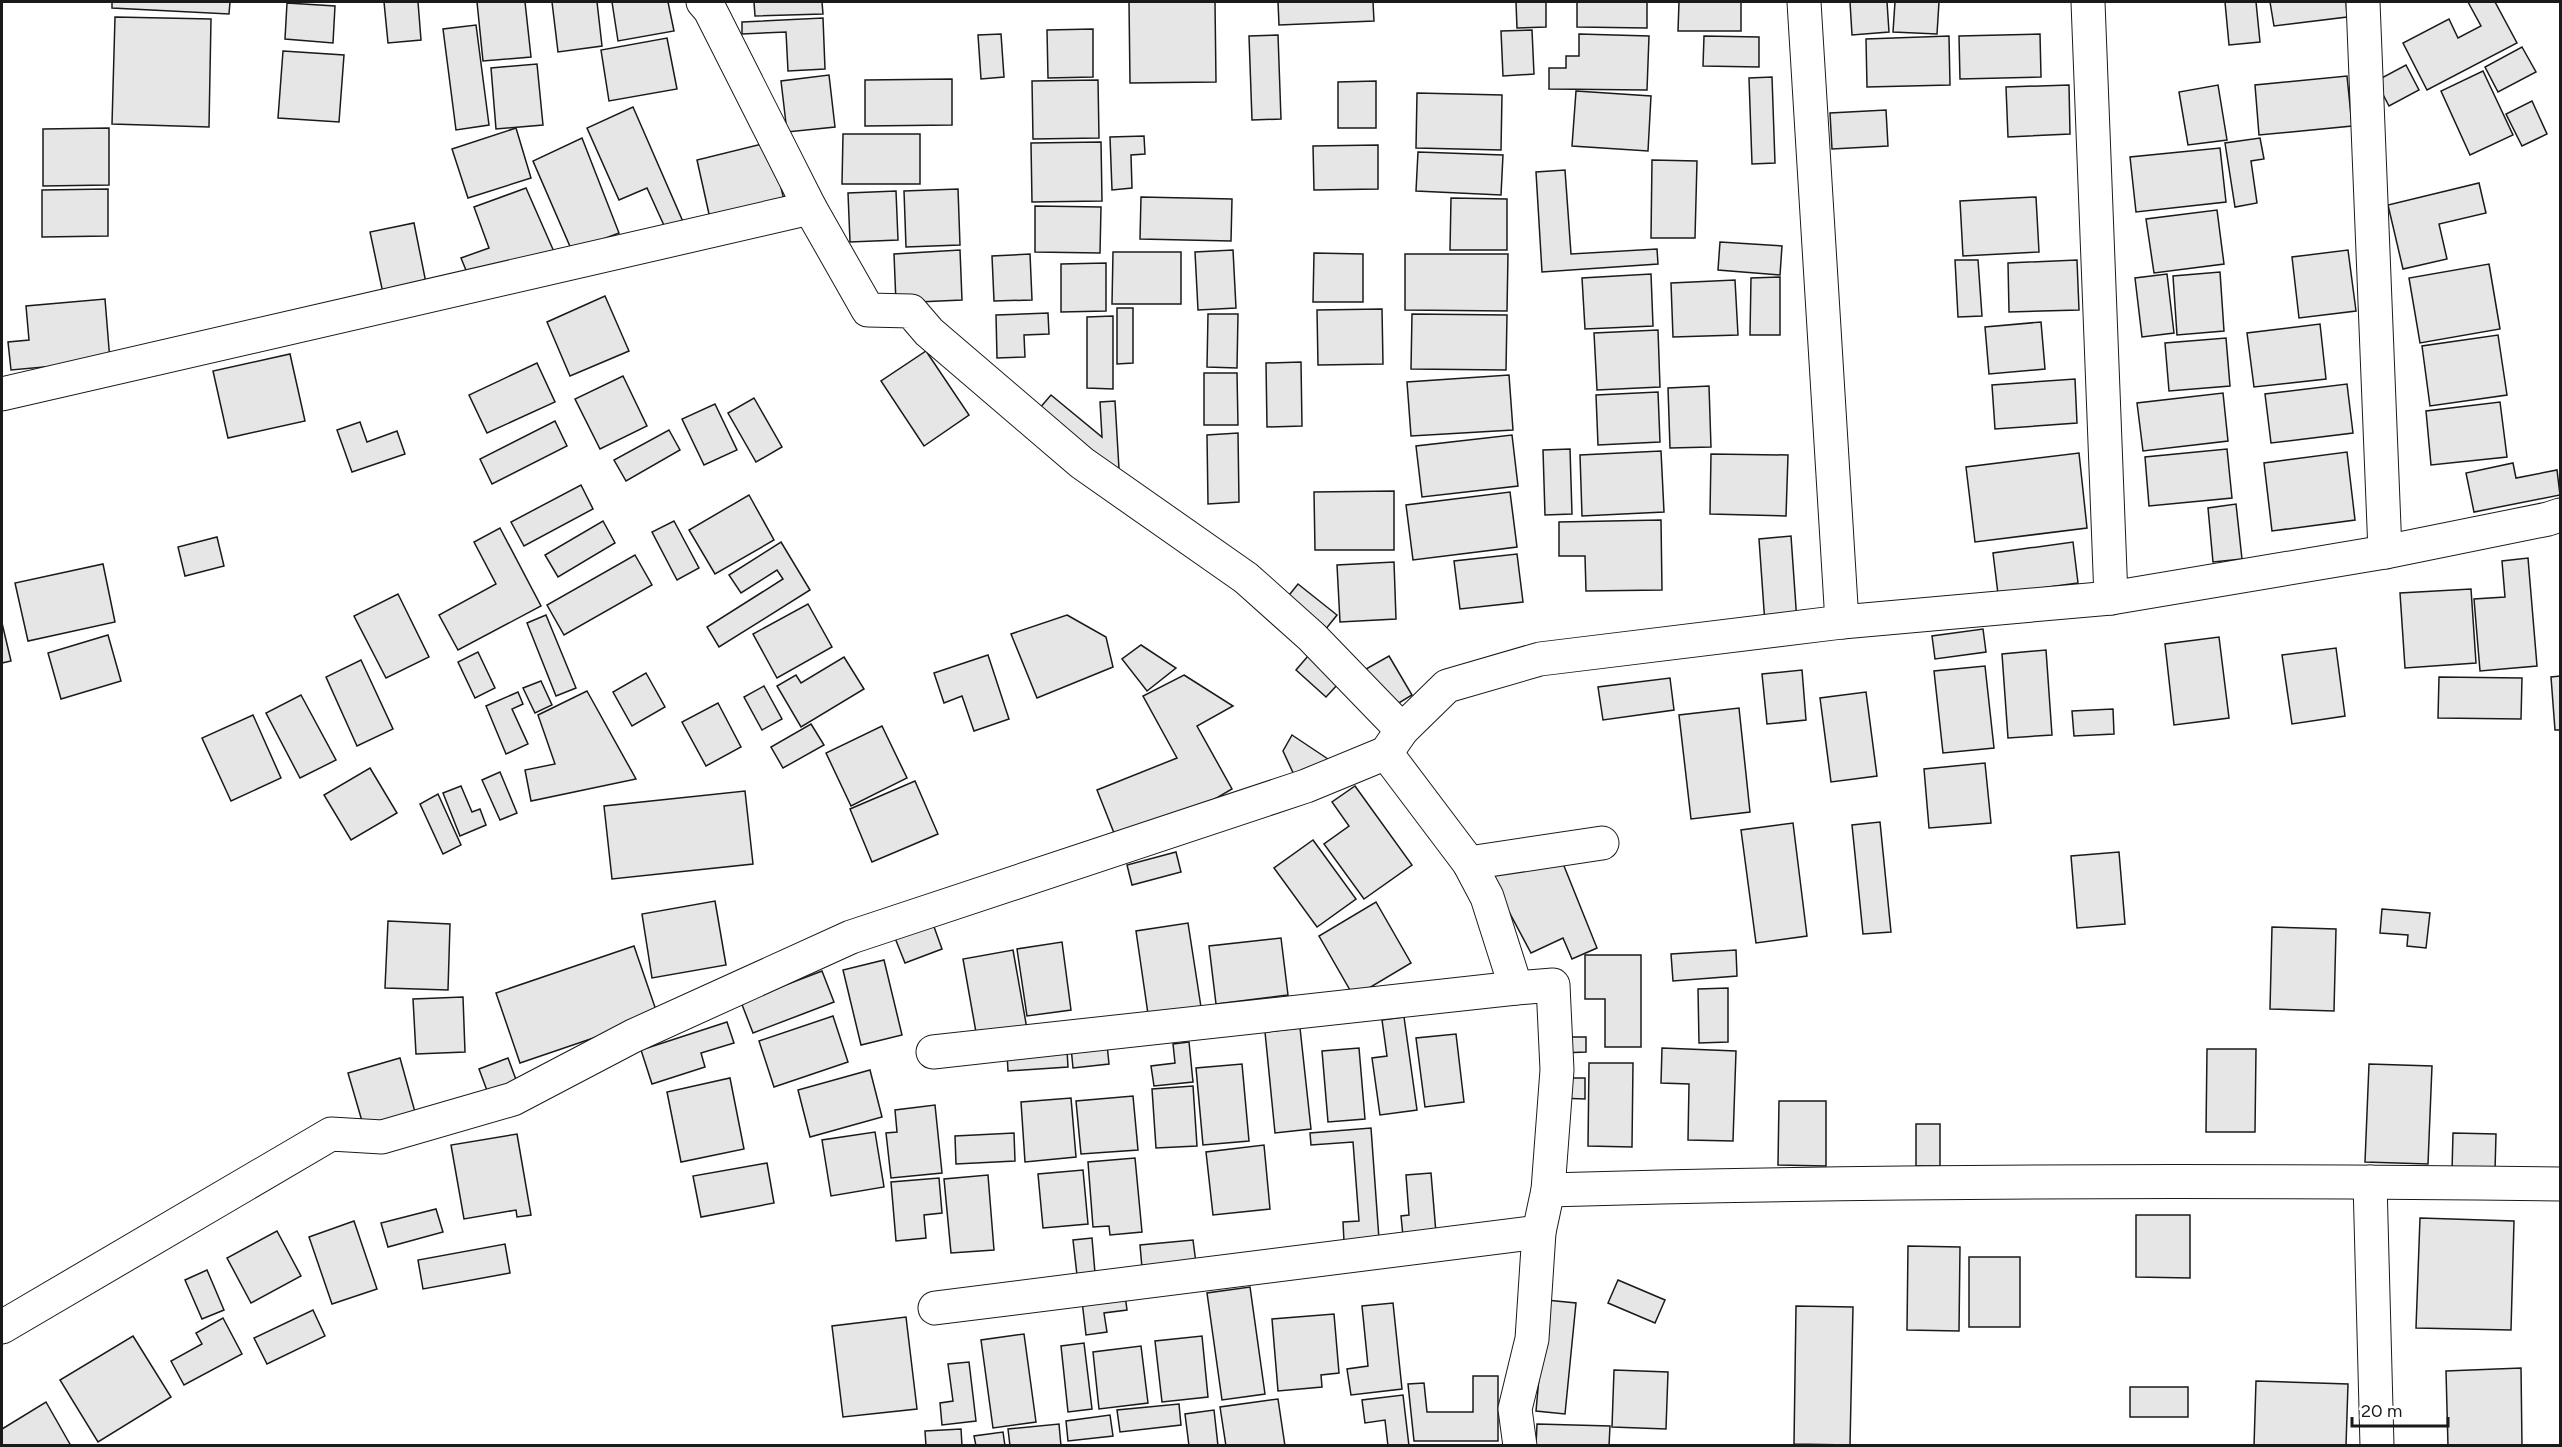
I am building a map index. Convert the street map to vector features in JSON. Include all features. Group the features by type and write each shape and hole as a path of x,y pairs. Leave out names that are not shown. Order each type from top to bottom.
{"street":[{"path":"704,2 810,208 868,310 911,311 929,332 1082,463 1246,578 1312,637 1394,741 1469,863 1486,897 1516,988"},
{"path":"1804,2 1842,622"},
{"path":"2088,2 2110,598"},
{"path":"2363,2 2385,552"},
{"path":"2,394 810,208"},
{"path":"2,1327 331,1134 382,1137 513,1099 633,1036 851,937 1306,786 1394,741 1447,686 1540,659 1842,622 2110,598 2385,552 2556,518"},
{"path":"1469,863 1602,843"},
{"path":"933,1052 1553,985 1557,1070 1548,1190 1539,1232 1532,1339 1515,1409 1520,1446"},
{"path":"1548,1190 1745,1184 2370,1182 2560,1184"},
{"path":"2370,1182 2377,1446"},
{"path":"935,1308 1539,1232"}],"building":[{"path":"112,2 230,2 229,14 112,8"},
{"path":"384,2 418,2 421,40 388,43"},
{"path":"477,2 525,2 531,57 483,61"},
{"path":"552,2 597,2 602,46 558,52"},
{"path":"612,2 668,2 674,31 618,41"},
{"path":"754,2 822,2 823,14 755,16"},
{"path":"1129,2 1215,2 1216,82 1130,83"},
{"path":"1278,2 1373,2 1374,21 1279,25"},
{"path":"1516,2 1546,2 1546,27 1517,28"},
{"path":"1577,2 1647,2 1647,28 1577,27"},
{"path":"1679,2 1741,2 1741,31 1678,31"},
{"path":"1850,2 1887,2 1889,32 1852,35"},
{"path":"1895,2 1939,2 1937,34 1893,32"},
{"path":"2225,2 2256,2 2260,42 2229,45"},
{"path":"2270,2 2346,2 2347,17 2274,26"},
{"path":"2468,2 2495,2 2517,43 2427,90 2403,43 2449,19 2458,38 2481,26"},
{"path":"287,3 335,6 333,43 285,39"},
{"path":"115,17 211,19 209,127 112,124"},
{"path":"823,18 825,69 788,71 786,32 742,34 742,22"},
{"path":"476,25 489,125 456,130 443,29"},
{"path":"1093,29 1093,77 1048,78 1047,30"},
{"path":"1532,30 1534,74 1503,76 1501,31"},
{"path":"1001,34 1004,77 981,79 978,35"},
{"path":"1579,34 1649,36 1647,90 1549,89 1549,68 1566,68 1566,56 1579,56"},
{"path":"2040,34 2041,77 1960,79 1959,36"},
{"path":"1278,35 1281,119 1252,120 1249,36"},
{"path":"1704,36 1759,37 1759,67 1703,66"},
{"path":"1949,36 1950,85 1867,87 1866,39"},
{"path":"667,38 677,89 609,101 601,50"},
{"path":"2522,47 2536,72 2498,92 2485,67"},
{"path":"283,51 344,55 339,122 278,118"},
{"path":"537,64 543,125 496,129 491,68"},
{"path":"2406,65 2419,90 2389,106 2376,81"},
{"path":"2483,71 2513,135 2470,155 2441,91"},
{"path":"829,75 835,127 787,132 781,81"},
{"path":"2347,76 2352,126 2259,135 2255,85"},
{"path":"1772,77 1775,163 1752,164 1749,78"},
{"path":"952,79 952,125 865,126 865,80"},
{"path":"1098,80 1099,138 1033,139 1032,81"},
{"path":"1376,81 1376,128 1338,128 1338,82"},
{"path":"2069,85 2070,134 2008,137 2006,87"},
{"path":"2218,85 2227,140 2188,145 2179,92"},
{"path":"1576,91 1651,96 1648,151 1572,146"},
{"path":"1417,93 1502,95 1501,150 1416,148"},
{"path":"2532,101 2547,134 2522,146 2506,114"},
{"path":"633,107 684,224 667,232 647,188 619,200 587,128"},
{"path":"1886,110 1888,146 1832,149 1830,113"},
{"path":"109,128 109,185 43,186 43,129"},
{"path":"516,128 531,178 468,198 452,149"},
{"path":"843,134 920,134 920,184 842,184"},
{"path":"1144,136 1145,154 1131,155 1132,188 1112,190 1110,137"},
{"path":"582,138 619,233 572,251 533,161"},
{"path":"2260,138 2264,159 2251,161 2257,203 2235,207 2225,143"},
{"path":"770,142 785,204 711,223 697,160"},
{"path":"1101,142 1102,201 1032,202 1031,143"},
{"path":"1378,145 1378,189 1314,190 1313,146"},
{"path":"2220,148 2226,202 2136,212 2130,157"},
{"path":"1418,152 1503,155 1501,195 1416,191"},
{"path":"1652,160 1697,161 1695,238 1651,238"},
{"path":"1565,170 1571,254 1657,249 1658,264 1542,272 1536,172"},
{"path":"2479,183 2486,213 2439,224 2447,259 2403,269 2388,205"},
{"path":"526,188 555,254 470,280 461,258 489,248 474,207"},
{"path":"108,189 108,236 42,237 42,190"},
{"path":"958,189 960,245 906,247 904,191"},
{"path":"896,191 898,240 850,242 848,193"},
{"path":"1141,197 1232,199 1231,241 1140,239"},
{"path":"2036,197 2039,252 1963,256 1960,201"},
{"path":"1451,198 1507,199 1507,250 1450,250"},
{"path":"1035,206 1101,207 1100,253 1035,252"},
{"path":"2217,210 2224,264 2154,273 2146,219"},
{"path":"414,223 427,288 384,298 370,232"},
{"path":"1720,242 1782,246 1780,275 1718,270"},
{"path":"960,250 962,300 896,303 894,254"},
{"path":"1233,250 1236,308 1198,310 1195,252"},
{"path":"2348,250 2356,311 2299,318 2292,257"},
{"path":"1113,252 1181,252 1181,304 1112,304"},
{"path":"1314,253 1363,254 1363,302 1313,302"},
{"path":"1030,254 1032,300 994,301 992,256"},
{"path":"1405,254 1508,254 1507,311 1405,310"},
{"path":"1955,260 1978,260 1982,316 1958,317"},
{"path":"2077,260 2079,310 2009,312 2008,263"},
{"path":"1106,263 1106,311 1061,312 1061,264"},
{"path":"2489,264 2500,329 2420,343 2409,278"},
{"path":"2220,272 2224,331 2177,335 2173,276"},
{"path":"1651,274 1653,326 1585,329 1582,278"},
{"path":"2167,274 2174,333 2142,337 2135,278"},
{"path":"1780,277 1780,335 1750,335 1751,278"},
{"path":"1735,280 1738,335 1673,337 1671,283"},
{"path":"605,296 629,351 570,376 547,322"},
{"path":"105,299 110,361 11,370 8,342 29,340 26,306"},
{"path":"1117,308 1133,308 1133,363 1117,364"},
{"path":"1382,309 1383,364 1318,365 1317,310"},
{"path":"1048,313 1049,334 1024,335 1025,357 997,358 996,315"},
{"path":"1208,314 1238,314 1237,368 1207,367"},
{"path":"1412,314 1507,315 1506,370 1411,369"},
{"path":"1113,316 1113,389 1087,388 1087,317"},
{"path":"2041,322 2045,369 1989,374 1985,327"},
{"path":"2320,324 2326,379 2254,387 2247,333"},
{"path":"1658,330 1660,387 1597,390 1594,333"},
{"path":"2498,335 2507,395 2430,406 2422,346"},
{"path":"2226,338 2230,386 2169,391 2165,343"},
{"path":"926,351 969,415 924,446 881,381"},
{"path":"290,354 305,421 228,438 213,371"},
{"path":"1301,362 1302,426 1267,427 1266,363"},
{"path":"537,363 555,402 487,433 469,395"},
{"path":"1204,373 1237,373 1238,425 1204,425"},
{"path":"1509,375 1513,430 1411,436 1407,382"},
{"path":"623,376 647,426 600,449 575,399"},
{"path":"2075,379 2077,423 1995,429 1992,385"},
{"path":"2347,384 2353,433 2271,443 2265,394"},
{"path":"1709,386 1711,447 1670,448 1668,388"},
{"path":"1658,392 1660,442 1598,445 1596,395"},
{"path":"2223,393 2228,441 2143,451 2137,403"},
{"path":"1051,395 1102,437 1100,402 1115,401 1119,469 1104,461 1039,409"},
{"path":"754,398 782,447 756,462 728,413"},
{"path":"2500,402 2507,457 2431,465 2426,411"},
{"path":"715,404 737,450 704,465 682,419"},
{"path":"555,421 567,446 492,484 480,459"},
{"path":"360,422 367,442 397,431 405,454 352,472 337,430"},
{"path":"669,430 680,450 626,481 614,460"},
{"path":"1238,433 1239,502 1208,504 1207,435"},
{"path":"1512,435 1518,486 1422,497 1416,446"},
{"path":"1570,449 1572,514 1545,515 1543,450"},
{"path":"2227,449 2232,498 2149,506 2145,457"},
{"path":"1661,451 1664,512 1582,516 1580,455"},
{"path":"2347,452 2355,520 2272,531 2264,463"},
{"path":"2079,453 2087,528 1975,542 1966,467"},
{"path":"1711,454 1788,455 1786,516 1710,514"},
{"path":"2513,463 2516,478 2557,470 2560,495 2474,512 2466,473"},
{"path":"581,485 593,509 524,546 511,522"},
{"path":"1394,491 1394,550 1315,550 1314,492"},
{"path":"1510,492 1517,547 1413,560 1406,505"},
{"path":"749,495 774,540 715,574 689,530"},
{"path":"2236,504 2242,559 2213,562 2208,508"},
{"path":"1661,520 1662,590 1586,591 1585,556 1559,556 1559,522"},
{"path":"603,521 615,543 558,577 545,555"},
{"path":"674,521 699,568 677,580 652,532"},
{"path":"500,528 541,606 458,650 439,615 496,584 474,542"},
{"path":"1791,536 1797,622 1765,624 1759,539"},
{"path":"217,537 224,566 185,576 178,547"},
{"path":"781,542 810,590 719,647 707,627 783,579 777,570 741,593 729,575"},
{"path":"2073,542 2078,583 1998,594 1993,553"},
{"path":"1517,554 1523,602 1460,609 1454,561"},
{"path":"635,555 652,585 564,635 547,605"},
{"path":"2528,558 2537,666 2480,671 2474,599 2505,597 2502,561"},
{"path":"1394,562 1396,619 1340,622 1337,565"},
{"path":"103,564 115,622 28,641 15,583"},
{"path":"1298,584 1337,615 1325,630 1286,599"},
{"path":"2471,589 2476,663 2405,668 2400,593"},
{"path":"398,594 429,657 386,678 354,616"},
{"path":"808,604 832,647 777,678 753,634"},
{"path":"546,615 576,688 556,696 527,623"},
{"path":"1067,615 1106,637 1113,667 1037,698 1011,634"},
{"path":"2,623 11,661 2,663"},
{"path":"1983,629 1986,652 1935,659 1932,636"},
{"path":"108,635 121,681 61,699 48,653"},
{"path":"2219,637 2229,718 2174,725 2165,644"},
{"path":"1141,645 1176,668 1147,691 1122,659"},
{"path":"2336,648 2345,716 2292,724 2282,655"},
{"path":"2046,650 2052,735 2008,738 2002,654"},
{"path":"478,652 495,688 475,698 458,662"},
{"path":"988,655 1009,719 974,731 962,696 944,703 934,673"},
{"path":"1308,656 1339,683 1326,697 1296,670"},
{"path":"1389,656 1412,695 1389,709 1366,669"},
{"path":"844,657 864,689 801,727 777,686 796,675 801,683"},
{"path":"361,660 393,729 357,746 326,677"},
{"path":"1985,666 1994,748 1943,753 1934,671"},
{"path":"1802,670 1806,720 1767,724 1762,674"},
{"path":"646,673 665,707 632,726 613,692"},
{"path":"1184,675 1233,706 1197,726 1232,789 1203,806 1116,838 1097,790 1177,758 1143,696"},
{"path":"2560,676 2560,730 2555,730 2551,677"},
{"path":"2439,677 2522,678 2521,719 2438,718"},
{"path":"1670,678 1674,710 1603,720 1598,687"},
{"path":"541,681 552,705 535,713 523,688"},
{"path":"764,686 782,719 762,730 744,697"},
{"path":"587,691 636,779 531,801 525,770 555,764 538,715"},
{"path":"518,692 523,704 512,709 528,744 506,754 486,706"},
{"path":"1866,692 1877,776 1831,782 1820,698"},
{"path":"301,695 336,760 300,778 266,713"},
{"path":"718,703 741,747 706,766 682,722"},
{"path":"1739,708 1750,812 1691,819 1679,715"},
{"path":"2113,709 2114,734 2074,736 2072,711"},
{"path":"253,715 281,778 231,801 202,738"},
{"path":"811,724 824,745 783,768 771,747"},
{"path":"882,726 907,778 851,806 826,753"},
{"path":"1292,735 1331,761 1295,777 1283,751"},
{"path":"1985,763 1991,823 1929,828 1924,769"},
{"path":"370,768 397,813 351,840 324,795"},
{"path":"500,772 517,813 500,820 482,780"},
{"path":"915,781 938,834 872,862 850,809"},
{"path":"461,786 472,812 480,809 486,825 460,836 443,793"},
{"path":"1355,786 1412,865 1364,899 1324,844 1349,826 1332,802"},
{"path":"745,791 753,864 612,879 604,806"},
{"path":"438,794 461,845 443,854 420,804"},
{"path":"1880,822 1891,932 1863,934 1852,825"},
{"path":"1793,823 1807,936 1756,943 1741,830"},
{"path":"1313,840 1356,899 1317,927 1274,868"},
{"path":"1176,852 1181,872 1132,885 1127,865"},
{"path":"2119,852 2125,924 2077,928 2071,856"},
{"path":"1562,861 1597,948 1572,959 1563,938 1531,953 1490,876"},
{"path":"715,901 726,965 652,978 642,914"},
{"path":"1376,902 1411,963 1354,997 1319,936"},
{"path":"2382,909 2430,913 2426,948 2407,946 2408,935 2380,933"},
{"path":"388,921 450,924 448,990 385,988"},
{"path":"1188,923 1201,1007 1148,1014 1136,931"},
{"path":"933,924 942,949 905,963 895,938"},
{"path":"2272,927 2336,929 2334,1011 2270,1009"},
{"path":"1281,938 1288,995 1216,1004 1209,946"},
{"path":"1062,942 1071,1010 1027,1016 1017,949"},
{"path":"634,946 658,1016 520,1063 496,993"},
{"path":"1013,950 1027,1029 977,1038 963,959"},
{"path":"1736,950 1737,976 1673,981 1671,954"},
{"path":"1585,955 1641,955 1641,1047 1605,1047 1605,999 1585,999"},
{"path":"884,960 902,1035 861,1045 843,970"},
{"path":"822,971 834,1002 753,1033 741,1002"},
{"path":"1728,988 1728,1042 1699,1043 1698,989"},
{"path":"463,997 465,1052 416,1054 413,999"},
{"path":"833,1016 848,1062 774,1087 759,1041"},
{"path":"1404,1017 1417,1110 1380,1115 1372,1058 1387,1056 1382,1020"},
{"path":"727,1022 734,1043 701,1053 705,1067 652,1084 641,1050"},
{"path":"1300,1028 1311,1129 1275,1133 1265,1032"},
{"path":"1456,1034 1464,1102 1425,1107 1416,1038"},
{"path":"1560,1037 1586,1037 1586,1052 1561,1053"},
{"path":"1189,1042 1193,1082 1154,1086 1151,1066 1175,1063 1173,1044"},
{"path":"1107,1044 1109,1064 1073,1068 1071,1047"},
{"path":"1359,1048 1365,1119 1328,1122 1322,1051"},
{"path":"1662,1048 1736,1051 1733,1141 1688,1140 1689,1084 1661,1083"},
{"path":"2207,1049 2256,1049 2255,1132 2206,1132"},
{"path":"1067,1050 1068,1067 1008,1071 1007,1054"},
{"path":"400,1058 415,1112 364,1128 348,1073"},
{"path":"508,1058 518,1085 489,1096 479,1069"},
{"path":"1589,1063 1633,1063 1632,1147 1588,1146"},
{"path":"1242,1064 1249,1141 1203,1145 1196,1068"},
{"path":"2369,1064 2432,1066 2428,1164 2365,1162"},
{"path":"870,1070 882,1117 810,1137 798,1090"},
{"path":"730,1078 744,1149 681,1162 667,1092"},
{"path":"1558,1078 1585,1078 1585,1099 1558,1098"},
{"path":"1193,1086 1197,1146 1156,1148 1152,1089"},
{"path":"1133,1096 1138,1150 1081,1154 1076,1101"},
{"path":"1071,1098 1076,1157 1025,1162 1021,1102"},
{"path":"1779,1101 1826,1101 1826,1166 1778,1165"},
{"path":"935,1105 942,1173 891,1178 886,1133 897,1132 895,1110"},
{"path":"1916,1124 1940,1124 1940,1166 1916,1166"},
{"path":"1371,1128 1379,1239 1344,1242 1343,1222 1359,1221 1353,1142 1311,1145 1310,1133"},
{"path":"875,1132 884,1187 831,1196 822,1140"},
{"path":"1014,1133 1015,1161 956,1164 955,1136"},
{"path":"2453,1133 2496,1134 2495,1171 2452,1171"},
{"path":"517,1134 531,1215 517,1217 516,1210 464,1219 451,1145"},
{"path":"1264,1145 1270,1209 1213,1215 1206,1152"},
{"path":"1135,1158 1142,1232 1110,1235 1109,1226 1093,1227 1088,1162"},
{"path":"767,1163 774,1203 701,1217 693,1176"},
{"path":"1083,1170 1088,1224 1043,1228 1038,1174"},
{"path":"1431,1173 1436,1233 1403,1236 1401,1216 1409,1215 1406,1175"},
{"path":"988,1175 994,1250 951,1253 944,1179"},
{"path":"939,1178 942,1213 924,1215 926,1238 896,1241 891,1182"},
{"path":"436,1209 443,1232 388,1247 381,1223"},
{"path":"2136,1215 2190,1215 2190,1278 2136,1277"},
{"path":"2420,1218 2514,1221 2511,1330 2416,1328"},
{"path":"354,1221 377,1289 332,1304 309,1237"},
{"path":"277,1231 301,1276 251,1303 227,1258"},
{"path":"1092,1238 1095,1273 1077,1275 1073,1240"},
{"path":"1193,1240 1196,1263 1142,1268 1140,1245"},
{"path":"505,1244 510,1273 423,1289 418,1260"},
{"path":"1908,1246 1960,1247 1959,1331 1907,1330"},
{"path":"1969,1257 2020,1257 2020,1327 1969,1327"},
{"path":"207,1270 224,1310 202,1319 185,1280"},
{"path":"1618,1280 1665,1300 1655,1323 1608,1303"},
{"path":"1250,1287 1265,1394 1222,1400 1207,1293"},
{"path":"1125,1295 1127,1310 1104,1313 1107,1332 1086,1335 1082,1301"},
{"path":"1546,1300 1576,1303 1565,1414 1536,1411"},
{"path":"1393,1303 1402,1389 1351,1395 1347,1369 1368,1366 1362,1306"},
{"path":"1796,1306 1853,1307 1850,1445 1794,1444"},
{"path":"313,1310 325,1336 267,1364 254,1338"},
{"path":"1334,1314 1339,1373 1321,1375 1322,1387 1278,1391 1272,1319"},
{"path":"906,1317 917,1409 843,1417 832,1326"},
{"path":"223,1318 242,1354 184,1385 171,1361 202,1344 196,1333"},
{"path":"1024,1334 1036,1422 993,1428 981,1340"},
{"path":"133,1336 171,1397 98,1442 60,1380"},
{"path":"1202,1336 1208,1397 1162,1402 1155,1341"},
{"path":"1084,1343 1092,1409 1068,1412 1061,1346"},
{"path":"1141,1346 1148,1403 1099,1409 1093,1352"},
{"path":"969,1362 976,1421 942,1425 940,1403 953,1401 948,1364"},
{"path":"2521,1368 2522,1446 2448,1446 2446,1371"},
{"path":"1614,1370 1668,1372 1666,1429 1612,1427"},
{"path":"1473,1376 1498,1376 1498,1441 1414,1441 1408,1384 1424,1383 1427,1412 1473,1412"},
{"path":"2256,1381 2348,1384 2346,1446 2254,1446"},
{"path":"2130,1387 2188,1387 2188,1417 2130,1417"},
{"path":"1403,1395 1409,1446 1388,1446 1385,1420 1365,1423 1362,1400"},
{"path":"1278,1399 1285,1446 1226,1446 1220,1407"},
{"path":"46,1402 71,1446 2,1446 2,1429"},
{"path":"1179,1404 1181,1425 1120,1432 1117,1410"},
{"path":"1214,1410 1218,1446 1189,1446 1185,1414"},
{"path":"1110,1415 1113,1436 1068,1441 1066,1421"},
{"path":"1059,1424 1061,1446 1010,1446 1008,1429"},
{"path":"1537,1424 1610,1426 1609,1446 1536,1446"},
{"path":"961,1429 962,1446 926,1446 925,1431"},
{"path":"1003,1432 1005,1446 976,1446 974,1436"}]}
